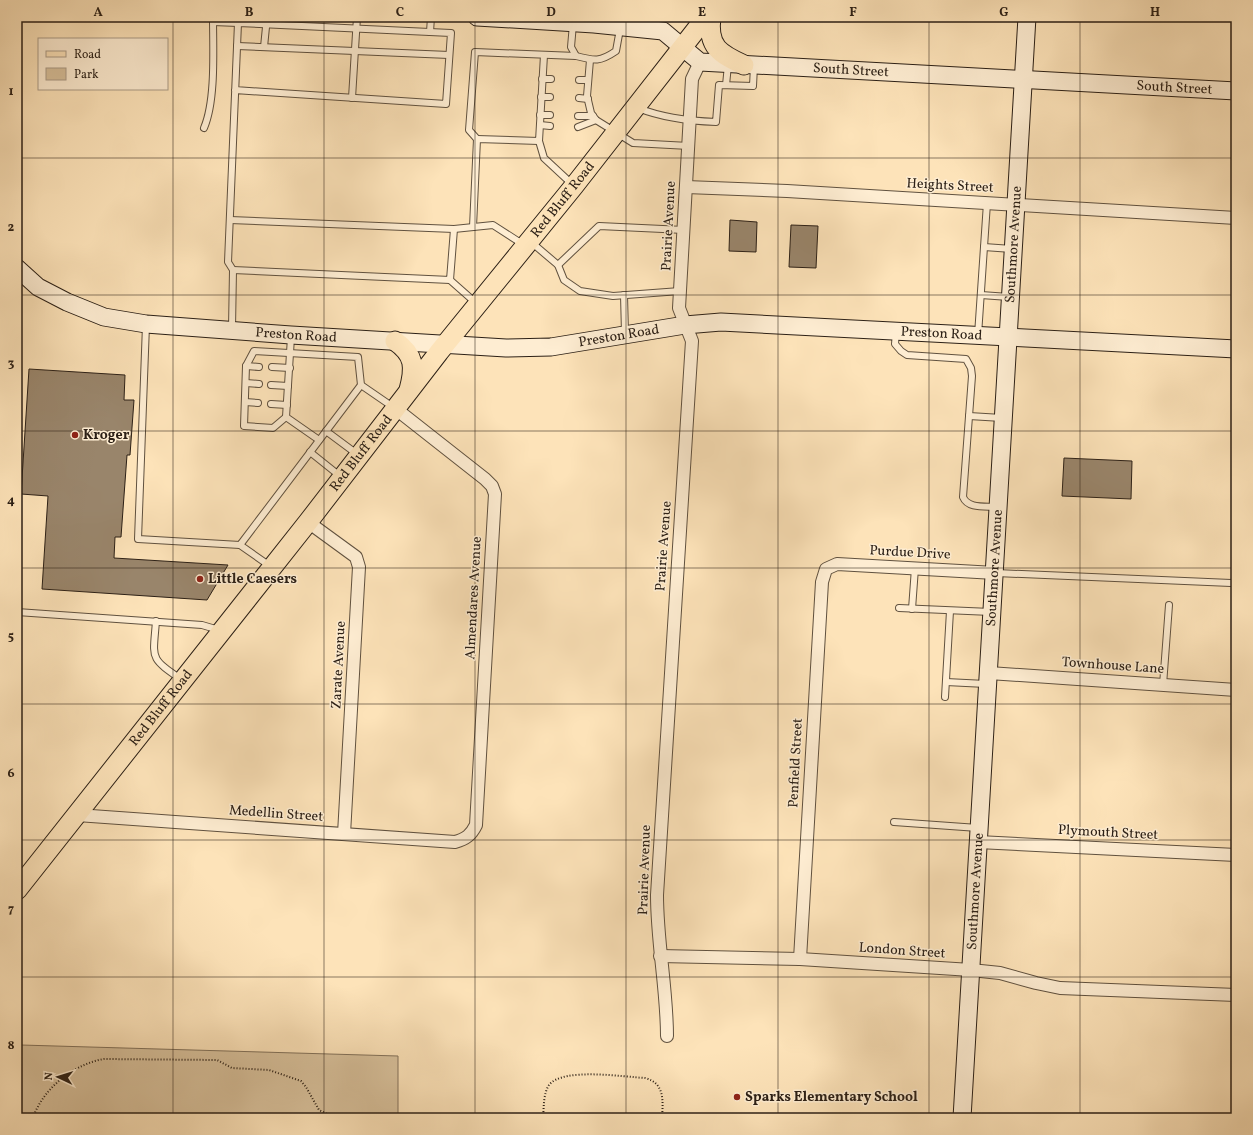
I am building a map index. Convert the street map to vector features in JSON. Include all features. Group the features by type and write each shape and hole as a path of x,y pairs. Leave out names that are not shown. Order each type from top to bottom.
{"main road":[{"path":"477,17 573,22 594,20 621,26 663,31 700,62"},
{"name":"Red Bluff Road","path":"17,890 343,478 446,343 574,186 706,17"},
{"path":"711,17 709,29 712,43 722,55 742,65"},
{"name":"Southmore Avenue","path":"962,1118 1027,17"},
{"name":"South Street","path":"700,62 1236,91"},
{"name":"Preston Road","path":"17,268 38,286 67,302 104,317 146,324 291,335 446,343 506,348 551,347 685,324 721,322 978,334 1236,349"},
{"path":"395,341 406,348 411,359 413,372 408,393"}],"street":[{"name":"Prairie Avenue","path":"667,1036 667,1010 660,956 657,895 692,341 679,308 692,79 700,62"},
{"name":"Heights Street","path":"686,187 787,191 1236,218"},
{"name":"Almendares Avenue","path":"396,409 484,479 492,486 495,494 476,825 472,834"},
{"name":"Zarate Avenue","path":"308,522 356,557 358,567 344,834"},
{"name":"Purdue Drive","path":"826,569 837,564 994,573"},
{"name":"Penfield Street","path":"800,959 822,582 826,569"},
{"name":"Townhouse Lane","path":"988,678 1163,685 1236,690"},
{"name":"Medellin Street","path":"77,815 455,842 472,834"},
{"name":"Plymouth Street","path":"979,835 1236,855"},
{"name":"London Street","path":"660,956 800,959 971,970 1000,973 1060,988 1236,995"}],"lane":[{"path":"264,47 267,17"},
{"path":"352,98 357,17"},
{"path":"430,32 432,17"},
{"path":"204,128 208,119 211,86 213,19 238,23 451,33 446,104 235,90"},
{"path":"573,22 571,47 576,56"},
{"path":"232,330 233,270 228,262 238,23"},
{"path":"473,227 477,140 469,130 475,52 576,56 590,60 604,59 616,51 621,26"},
{"path":"237,46 449,54"},
{"path":"544,55 539,141 544,158 574,186"},
{"path":"590,60 588,98 594,118"},
{"path":"636,107 654,115 690,121 716,122 719,85 752,86 742,65 726,85"},
{"path":"542,79 551,79"},
{"path":"579,80 588,80"},
{"path":"541,97 550,97"},
{"path":"579,98 588,98"},
{"path":"540,115 550,115"},
{"path":"578,116 594,118 633,143 689,146"},
{"path":"578,127 594,118"},
{"path":"540,125 550,126"},
{"path":"477,140 539,141"},
{"path":"978,334 987,203"},
{"path":"230,220 454,229 493,225 528,243 558,265 564,280 580,291 613,296 680,291"},
{"path":"558,265 599,226 684,230"},
{"path":"450,280 454,229"},
{"path":"984,247 1014,249"},
{"path":"233,270 450,280 478,304"},
{"path":"624,295 624,335"},
{"path":"981,295 1011,298"},
{"path":"146,324 138,539 240,545 273,567"},
{"path":"896,330 895,344 907,355 966,359 971,368 972,376 963,497 965,502 970,505 998,507"},
{"path":"291,335 291,353 286,417 273,428 244,426 246,366 254,351 291,353 358,357"},
{"path":"240,545 362,385 356,339"},
{"path":"246,366 259,367"},
{"path":"272,367 290,368"},
{"path":"246,383 259,384"},
{"path":"271,385 288,386"},
{"path":"362,385 396,409"},
{"path":"245,402 258,403"},
{"path":"271,404 287,405"},
{"path":"968,416 1004,418"},
{"path":"286,417 319,440"},
{"path":"326,431 360,456"},
{"path":"310,452 343,478"},
{"path":"912,609 915,568"},
{"path":"994,573 1231,584 1236,581"},
{"path":"1163,685 1169,605"},
{"path":"899,608 992,612"},
{"path":"945,697 950,611"},
{"path":"17,612 202,624 222,632"},
{"path":"156,621 154,650 155,659 158,663 183,681"},
{"path":"946,682 988,678"},
{"path":"894,822 979,835"}],"path":[{"path":"33,1118 43,1099 68,1073 91,1061 104,1059 217,1060 232,1068 269,1070 301,1082 306,1087 319,1110 335,1118"},
{"path":"543,1118 546,1092 549,1086 558,1078 576,1075 645,1078 653,1080 662,1091 662,1118"}],"green space":[{"path":"21,1045 398,1056 398,1118 19,1118"}],"building":[{"path":"730,220 757,222 756,252 729,251"},
{"path":"791,225 818,226 816,268 789,267"},
{"path":"29,369 125,375 124,400 134,400 130,455 127,455 121,537 115,537 114,558 228,565 207,600 42,589 48,496 21,494"},
{"path":"1064,458 1132,461 1131,499 1062,496"}],"place":[{"name":"Kroger","path":"75,435"},
{"name":"Little Caesers","path":"200,579"},
{"name":"Sparks Elementary School","path":"737,1097"}]}
